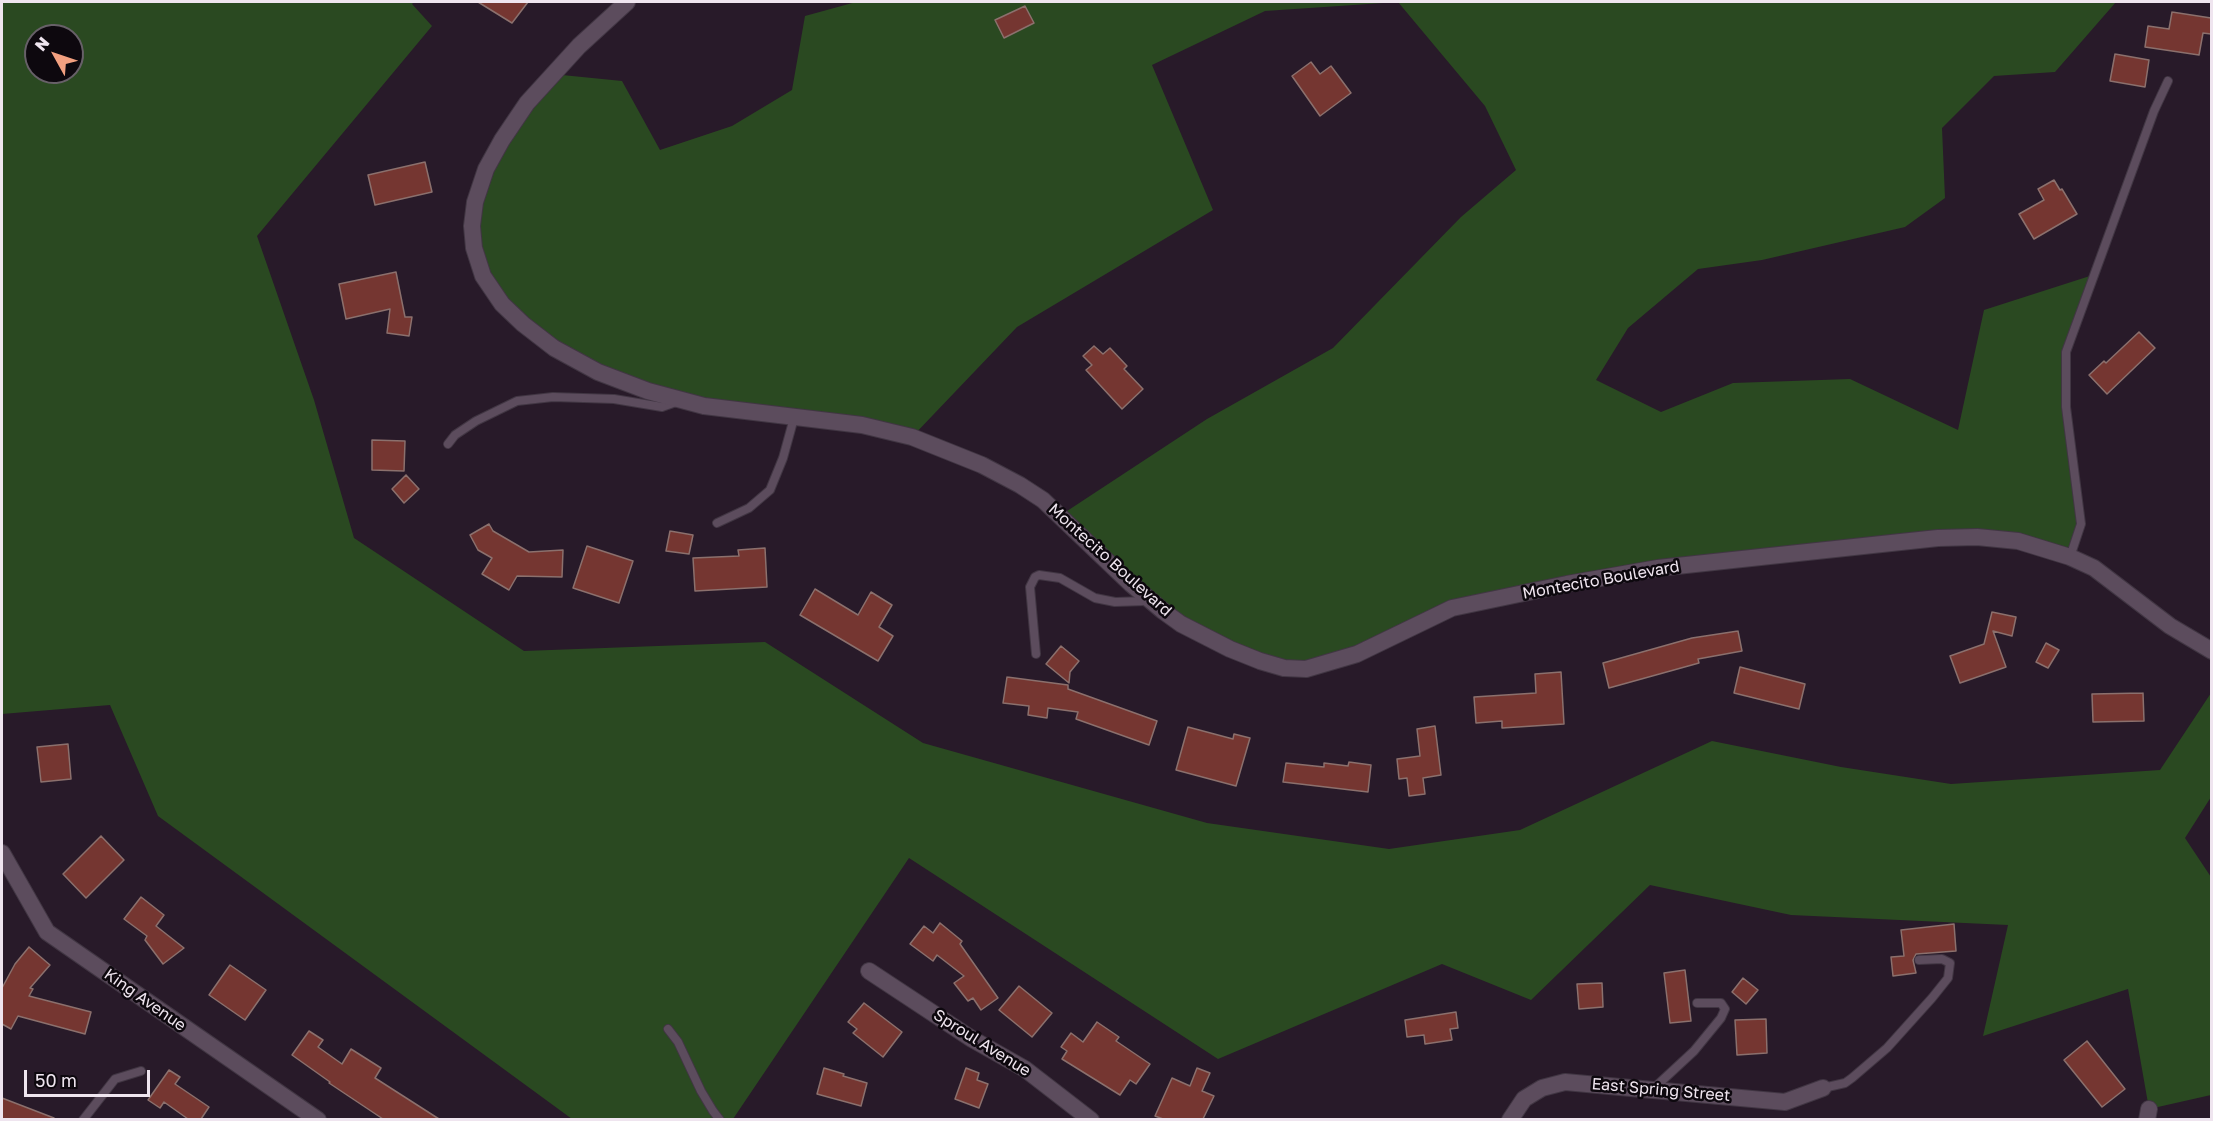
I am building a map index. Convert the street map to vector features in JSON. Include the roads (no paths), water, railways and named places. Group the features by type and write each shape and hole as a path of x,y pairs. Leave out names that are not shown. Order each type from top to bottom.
{"street":[{"name":"Montecito Boulevard","path":"627,2 552,74 527,103 502,140 479,185 472,226 474,248 477,262 502,304 539,338 573,359 598,372 648,391 679,401 794,418 862,425 902,434 982,465 1043,500 1150,600 1182,624 1230,649 1276,666 1306,669 1357,654 1452,608 1658,568 1947,538 1977,537 2018,541 2070,557 2094,568 2170,626 2211,651"},
{"name":"King Avenue","path":"2,853 47,932 318,1119"},
{"name":"Sproul Avenue","path":"869,971 972,1039 1025,1069 1091,1119"},
{"name":"East Spring Street","path":"1510,1119 1524,1099 1542,1088 1565,1082 1785,1102 1823,1088"}],"lane":[{"path":"2070,557 2081,524 2066,407 2066,352 2154,111 2168,81"},
{"path":"448,444 455,435 476,421 517,401 553,397 614,399 662,407 679,401"},
{"path":"717,523 749,508 770,490 783,458 794,418"},
{"path":"1036,654 1030,587 1035,577 1039,575 1060,578 1095,598 1115,602 1150,600"},
{"path":"1823,1088 1845,1083 1894,1041 1947,978 1950,963 1942,959 1919,960"},
{"path":"1653,1090 1701,1042 1721,1018 1725,1009 1721,1003 1696,1004"},
{"path":"668,1029 678,1042 701,1091 720,1119"},
{"path":"83,1119 115,1079 141,1071"}]}
